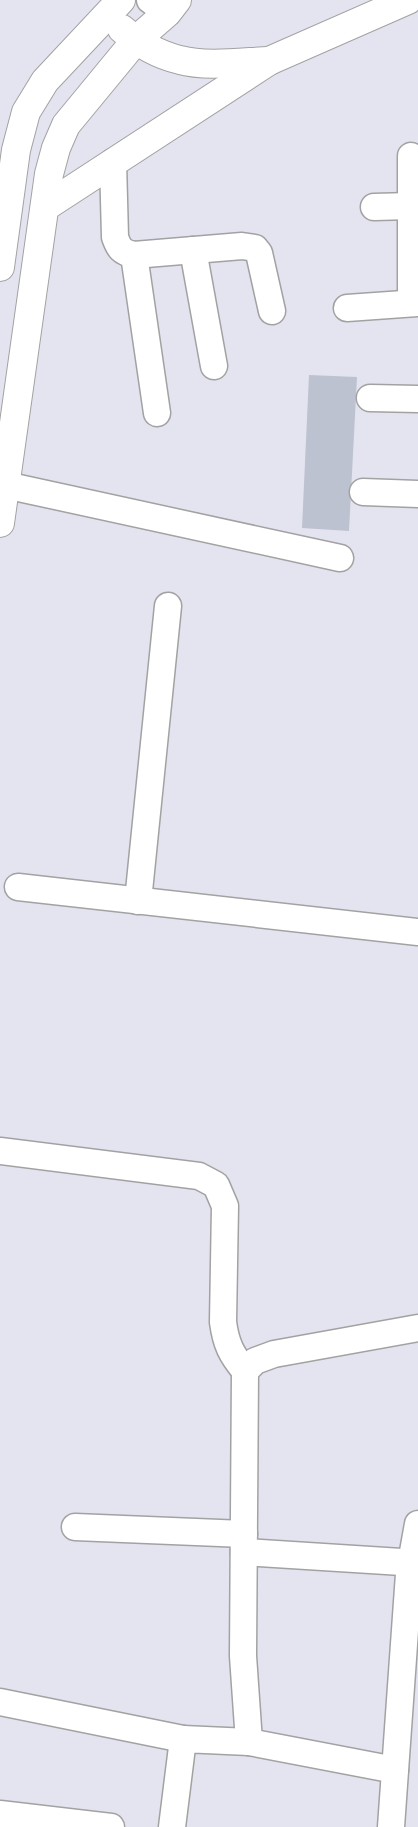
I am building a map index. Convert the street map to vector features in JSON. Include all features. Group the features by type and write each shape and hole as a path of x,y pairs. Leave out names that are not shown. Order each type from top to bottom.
{"street":[{"path":"44,207 269,62 408,0"},
{"path":"0,523 44,207 49,174 56,148 66,125 165,4"},
{"path":"0,267 16,150 26,112 45,81 113,8 136,40 169,57 199,63 269,62"},
{"path":"347,308 414,303 411,156"},
{"path":"113,162 115,237 119,248 124,253 134,256 242,246 255,248 258,253 272,311"},
{"path":"374,207 411,206"},
{"path":"193,250 214,366"},
{"path":"134,256 157,413"},
{"path":"370,398 418,399"},
{"path":"5,486 340,558"},
{"path":"363,492 418,494"},
{"path":"138,900 168,606"},
{"path":"18,887 418,932"},
{"path":"0,1151 199,1176 216,1185 225,1206 223,1322 225,1338 232,1355 245,1371 243,1656 250,1742"},
{"path":"245,1371 255,1361 274,1354 418,1328"},
{"path":"390,1827 403,1760 410,1574 415,1562 418,1524"},
{"path":"75,1527 415,1562"},
{"path":"0,1702 183,1739 250,1742 403,1760"},
{"path":"172,1827 183,1739"},
{"path":"0,1814 111,1827"}],"building":[{"path":"309,375 357,377 349,531 302,528"}]}
